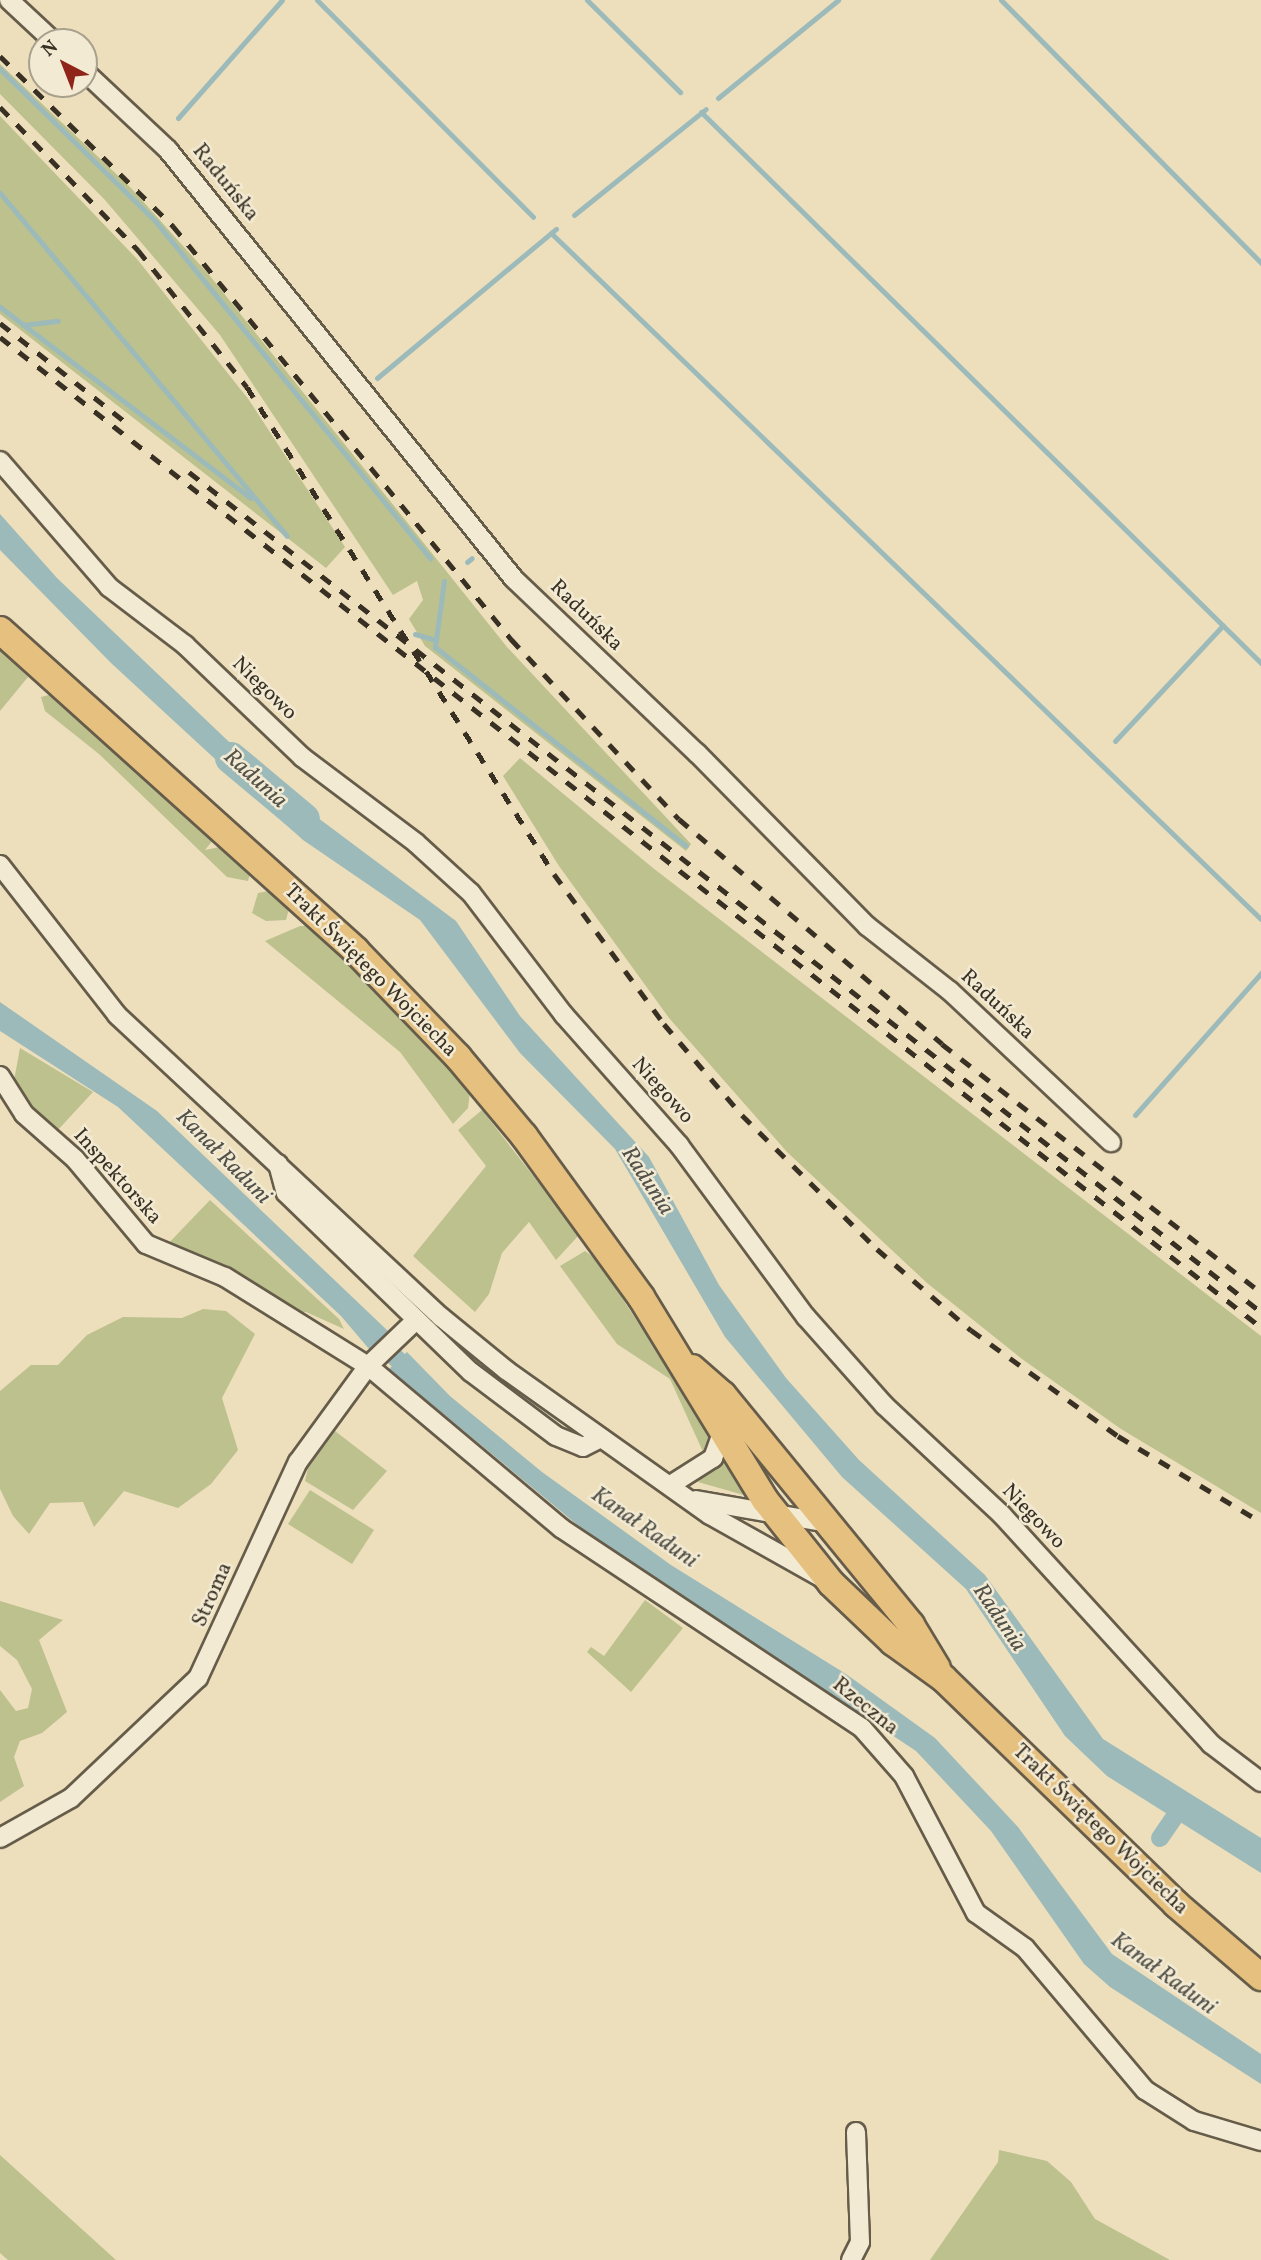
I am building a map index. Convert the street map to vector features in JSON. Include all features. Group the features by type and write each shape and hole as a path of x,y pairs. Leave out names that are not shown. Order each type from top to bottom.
{"main road":[{"name":"Trakt Świętego Wojciecha","path":"0,630 417,1013 524,1136 685,1362 722,1433 774,1513 831,1583 893,1642 943,1678 1176,1904 1261,1977"},
{"name":"Trakt Świętego Wojciecha","path":"685,1362 723,1395 822,1522 911,1625 943,1678"}],"street":[{"path":"9,0 39,28"},
{"name":"Raduńska","path":"98,84 168,150 514,579 698,752 867,926 950,991 1111,1142"},
{"name":"Niegowo","path":"0,461 109,587 185,645 302,757 471,893 564,1015 678,1145 806,1317 884,1405 1002,1515 1211,1744 1261,1782"},
{"name":"Trakt Świętego Wojciecha","path":"0,865 104,1001 442,1317 601,1438 673,1483 763,1549 831,1583"},
{"name":"Inspektorska","path":"0,1076 19,1107 75,1159 146,1244 225,1277 371,1363"},
{"path":"278,1164 286,1194 414,1322 556,1437 583,1447 601,1438"},
{"name":"Stroma","path":"0,1838 71,1798 176,1706 198,1678 289,1476 371,1363 414,1322"},
{"name":"Rzeczna","path":"371,1363 561,1528 862,1728 904,1776 976,1913 1025,1948 1145,2090 1194,2121 1261,2141"},
{"path":"673,1483 713,1458 722,1433"},
{"name":"Trakt Świętego Wojciecha","path":"696,1500 822,1522"},
{"path":"850,2260 860,2242 856,2132"}],"green space":[{"path":"0,64 28,91 28,98 36,98 131,188 210,276 507,647 691,844 686,851 425,646 409,619 423,600 417,581 393,595 220,335 105,200 0,94"},
{"path":"0,116 137,259 249,400 345,547 326,568 0,314"},
{"path":"0,649 28,677 0,711"},
{"path":"49,695 213,840 205,850 220,847 250,874 248,881 227,877 99,754 45,711 41,697"},
{"path":"520,758 653,868 1261,1336 1261,1513 1121,1429 1022,1359 927,1283 787,1152 669,1018 559,866 503,776"},
{"path":"269,891 289,909 286,920 266,921 252,913 258,893"},
{"path":"300,926 308,926 367,982 470,1092 468,1108 453,1124 400,1052 265,941"},
{"path":"20,1048 93,1092 56,1132 32,1113 13,1086"},
{"path":"482,1110 579,1235 556,1260 529,1222 502,1253 489,1294 475,1312 413,1256 486,1166 458,1130"},
{"path":"210,1200 339,1319 344,1329 306,1312 295,1313 164,1248"},
{"path":"585,1251 597,1260 701,1418 709,1438 704,1454 670,1379 617,1344 560,1266"},
{"path":"203,1309 226,1311 255,1334 222,1398 238,1450 211,1484 178,1508 124,1491 94,1527 83,1502 50,1503 29,1534 13,1516 0,1489 0,1391 31,1365 58,1365 87,1335 123,1317 182,1318"},
{"path":"335,1431 387,1471 353,1510 305,1481 308,1468"},
{"path":"721,1455 751,1497 698,1482"},
{"path":"310,1490 374,1530 352,1564 288,1524"},
{"path":"645,1600 683,1628 631,1692 587,1652 591,1647 604,1656"},
{"path":"0,1601 63,1620 39,1640 67,1712 42,1733 20,1741 14,1757 24,1786 0,1802 0,1690 16,1711 28,1708 32,1689 17,1660 0,1646"},
{"path":"999,2150 1047,2161 1071,2182 1095,2219 1170,2260 930,2260 998,2162"},
{"path":"0,2155 116,2260 8,2260 0,2253"}],"water":[{"path":"0,514 57,578 268,779 253,794 111,663 0,550"},
{"path":"278,788 456,921 520,1016 649,1157 719,1285 786,1378 859,1460 985,1575 1103,1739 1261,1838 1261,1873 1107,1776 1065,1736 966,1589 842,1477 725,1337 615,1149 520,1053 420,920 303,840 262,803"},
{"path":"0,1002 157,1111 388,1331 369,1349 341,1316 118,1107 0,1031"},
{"path":"407,1352 450,1396 542,1472 671,1565 846,1674 935,1738 1018,1827 1112,1954 1261,2054 1261,2084 1110,1987 1084,1964 991,1831 916,1751 586,1532 389,1369"}],"waterway":[{"path":"178,118 282,0"},
{"path":"317,0 533,217"},
{"path":"587,0 680,92"},
{"path":"718,98 838,0"},
{"path":"1001,0 1261,263"},
{"path":"0,69 156,222 430,558"},
{"path":"574,215 706,109"},
{"path":"701,112 1261,663"},
{"path":"0,193 287,536"},
{"path":"377,378 556,229"},
{"path":"551,233 1261,919"},
{"path":"0,307 251,498"},
{"path":"23,325 58,321"},
{"path":"467,562 472,558"},
{"path":"444,581 435,647 686,846"},
{"path":"1115,741 1223,625"},
{"path":"415,634 436,640"},
{"name":"Radunia","path":"231,758 304,819"},
{"path":"1135,1115 1261,973"},
{"name":"Kanał Raduni","path":"362,1324 414,1376"},
{"path":"1160,1838 1184,1803"}],"railway":[{"path":"0,56 173,226 511,639 679,819 942,1044 1261,1292"},
{"path":"0,107 138,250 247,387 554,874 664,1024 742,1115 877,1249 971,1330 1118,1436 1261,1522"},
{"path":"0,323 123,420"},
{"path":"0,337 1261,1327"},
{"path":"189,472 1261,1312"}]}
